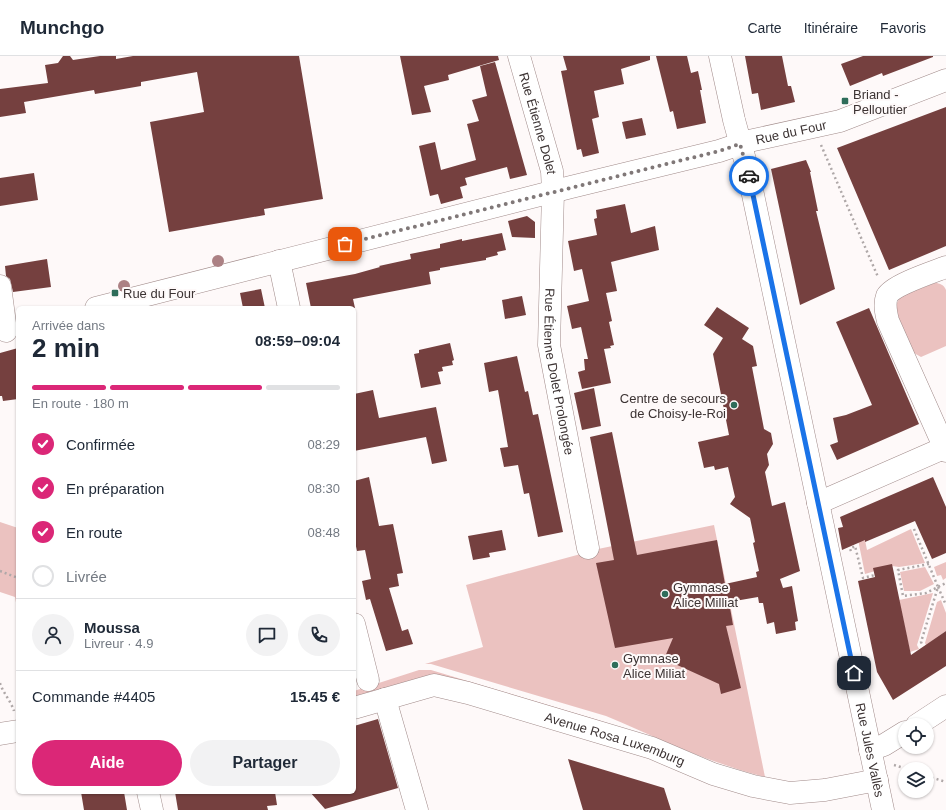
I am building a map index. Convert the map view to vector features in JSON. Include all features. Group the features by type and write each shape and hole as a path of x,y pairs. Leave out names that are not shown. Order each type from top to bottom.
{"street":[{"name":"Rue Étienne Dolet","path":"519,56 552,171 553,192"},
{"name":"Rue Jules Vallès","path":"720,56 740,144 748,171 870,750 882,772 883,810"},
{"name":"Rue du Four","path":"104,306 719,151 740,144 840,121 946,80"},
{"name":"Rue Étienne Dolet Prolongée","path":"553,192 549,345 588,548"},
{"path":"279,261 289,306"},
{"path":"818,503 945,448 888,321 886,309 887,297 893,290 946,267"},
{"path":"0,286 8,330"},
{"path":"356,632 368,680"},
{"name":"Avenue Rosa Luxemburg","path":"356,707 434,684 652,748 713,774 753,786 790,793 825,790 882,772"},
{"path":"385,698 417,810"},
{"path":"928,718 946,706"},
{"path":"0,734 16,722"},
{"path":"870,750 884,745 898,736"},
{"path":"148,794 152,810"}],"path":[{"path":"814,127 887,297"},
{"path":"914,529 946,606"},
{"path":"852,555 850,549 855,546 863,578"},
{"path":"893,571 929,564"},
{"path":"898,570 903,596 926,592 946,583"},
{"path":"0,572 16,577"},
{"path":"859,578 875,575"},
{"path":"923,646 921,642 938,587"},
{"path":"0,683 2,689 9,698 16,722"},
{"path":"882,772 898,770"},
{"path":"934,778 946,782"}],"shaded area":[{"path":"935,283 939,283 946,290 946,346 921,357 914,353 897,316 896,305 903,295"},
{"path":"0,522 16,527 16,603 15,597 0,592"},
{"name":"Gymnase Alice Miliat","path":"714,525 765,777 739,770 701,756 606,716 431,664 425,664 483,647 466,585 577,555 598,551 598,549"},
{"path":"855,525 862,525 867,550 911,529 925,563 899,567 892,566 865,574"},
{"path":"946,562 946,578 943,580 941,575 937,576 934,567"},
{"path":"925,567 934,584 920,591 904,591 900,572"},
{"path":"933,593 917,645 919,649 910,652 899,600"},
{"path":"941,600 946,613 946,631 926,645 925,643 937,602"},
{"path":"419,670 431,670 601,721 626,730 438,676 356,700 356,690"}],"building":[{"path":"63,56 70,56 73,60 100,56 116,56 116,59 133,56 299,56 323,199 264,209 265,215 169,232 150,122 204,112 197,72 141,82 141,86 95,94 94,90 24,102 26,113 0,117 0,89 48,83 45,65 58,63"},
{"path":"400,56 498,56 499,60 448,75 449,80 424,86 431,112 412,115"},
{"path":"563,56 650,56 650,60 621,69 624,84 594,91 599,117 592,119 599,153 583,157 581,149 577,150 561,71 567,70"},
{"path":"656,56 687,56 691,73 698,71 706,123 677,129 673,111 670,112"},
{"path":"745,56 782,56 788,86 791,86 795,102 761,110 758,93 752,94"},
{"path":"863,56 933,57 883,76 882,73 850,86 841,64"},
{"path":"495,62 527,175 510,179 507,167 465,178 467,185 460,187 463,198 441,204 438,194 430,196 419,146 435,142 441,170 476,160 467,124 479,121 472,100 487,96 480,66"},
{"path":"946,107 946,246 889,270 837,148"},
{"path":"642,118 646,135 626,139 622,122"},
{"path":"806,160 811,172 818,211 816,211 835,289 800,305 771,169"},
{"path":"34,173 38,200 0,206 0,178"},
{"path":"625,204 631,233 655,226 659,250 611,262 617,291 606,293 612,321 609,322 614,345 610,346 611,348 604,349 611,383 582,389 578,372 585,370 584,359 588,359 581,327 572,329 567,306 589,301 582,269 574,271 568,241 597,235 594,219 597,218 596,210"},
{"path":"527,216 535,222 535,238 512,237 508,221"},
{"path":"502,233 506,250 497,252 498,255 486,258 486,260 440,268 440,270 429,272 431,284 353,299 355,306 311,306 306,283 355,274 380,267 379,266 411,259 410,254 440,248 440,244 462,239 462,241"},
{"path":"47,259 51,287 13,292 10,279 6,276 5,266"},
{"path":"261,289 265,306 243,306 240,293"},
{"path":"522,296 526,315 505,319 502,300"},
{"path":"717,307 749,328 742,339 753,346 757,366 752,367 764,429 771,433 773,444 767,454 769,465 765,472 772,506 785,502 800,571 780,579 783,588 792,586 798,621 795,622 796,630 776,634 774,622 767,624 763,603 759,603 758,597 729,602 733,625 726,626 741,688 721,694 719,684 664,659 673,638 615,648 596,563 614,560 590,437 612,432 637,555 717,540 725,584 757,577 756,572 759,571 753,543 755,542 750,518 730,504 735,497 728,467 715,470 714,466 704,468 698,442 729,435 713,354 723,338 704,325"},
{"path":"869,308 919,424 837,460 830,445 838,442 833,418 846,415 872,405 836,322"},
{"path":"450,343 454,360 452,361 453,365 442,367 443,371 438,372 441,384 421,388 414,354 419,353 419,350"},
{"path":"16,349 16,399 3,401 2,396 0,396 0,353"},
{"path":"517,356 525,392 528,391 533,415 538,414 563,532 538,537 529,493 524,494 518,465 504,467 500,448 508,447 498,390 489,392 484,363"},
{"path":"594,388 601,426 582,430 574,393"},
{"path":"373,390 379,418 436,407 447,461 432,464 426,437 356,451 356,394"},
{"path":"369,477 379,526 393,524 403,573 397,574 399,586 389,588 402,631 408,629 413,644 386,651 370,599 366,600 362,581 371,579 365,550 357,551 356,546 356,480"},
{"path":"933,477 946,507 946,553 932,559 915,521 842,550 838,528 843,527 840,517"},
{"path":"502,530 506,550 489,553 490,557 473,560 468,536"},
{"path":"892,564 911,655 946,631 946,666 893,700 877,672 858,581 875,577 873,568"},
{"path":"378,719 398,788 325,809 312,794 356,794 356,725"},
{"path":"568,759 664,788 671,810 583,810"},
{"path":"81,794 124,794 127,810 84,810"},
{"path":"175,794 275,794 277,805 267,806 268,810 178,810"}],"way so far":[{"path":"345,244 719,151 740,144 749,176"}],"place":[{"name":"Briand - Pelloutier","path":"845,101"},
{"name":"Rue du Four","path":"115,293"},
{"name":"Centre de secours de Choisy-le-Roi","path":"734,405"},
{"name":"Gymnase Alice Milliat","path":"665,594"},
{"name":"Gymnase Alice Miliat","path":"615,665"}],"route":[{"path":"749,176 854,673"}]}
